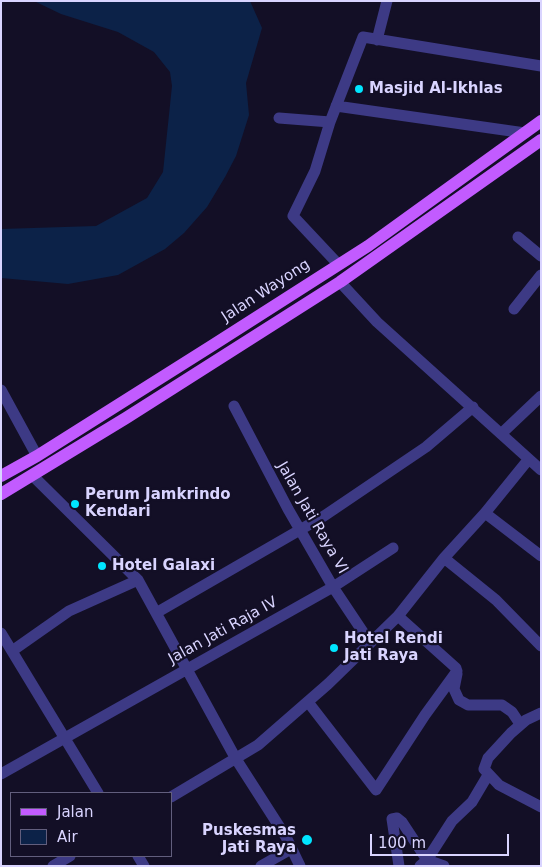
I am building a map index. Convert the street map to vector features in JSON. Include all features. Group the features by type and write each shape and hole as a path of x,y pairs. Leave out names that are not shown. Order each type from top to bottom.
{"main road":[{"name":"Jalan Wayong","path":"1,476 37,456 368,246 541,121"},
{"name":"Jalan Wayong","path":"1,494 33,476 340,282 541,140"}],"street":[{"path":"377,40 387,1"},
{"path":"338,264 293,216 315,170 330,122 363,38 541,66"},
{"path":"336,106 524,133"},
{"path":"279,118 330,122"},
{"path":"518,237 541,256"},
{"path":"514,309 541,275"},
{"path":"340,282 377,322 541,470"},
{"path":"1,390 37,456"},
{"path":"501,434 541,396"},
{"name":"Jalan Jati Raya VI","path":"234,406 278,492 333,587 370,642"},
{"path":"156,613 301,529 426,447 473,407"},
{"path":"172,795 236,759 282,726 308,702 398,616 444,558 486,513 528,460"},
{"path":"33,476 138,580 236,759 300,866"},
{"path":"486,513 541,556"},
{"name":"Jalan Jati Raja IV","path":"1,774 333,587 393,548"},
{"path":"444,558 496,600 541,646"},
{"path":"12,651 69,611 138,580"},
{"path":"398,616 457,671"},
{"path":"1,633 97,792"},
{"path":"308,702 376,790 425,715 457,671"},
{"path":"457,671 454,689 463,702 468,705 502,705 512,712 520,724"},
{"path":"541,713 520,724 488,758 484,769 488,775 516,795 541,807"},
{"path":"424,863 452,821 472,802 488,775"},
{"path":"398,866 392,819 397,818 402,822 424,863"},
{"path":"261,866 291,849"},
{"path":"53,866 68,857"},
{"path":"424,863 444,866"}],"water":[{"path":"34,1 250,1 262,28 246,83 249,115 236,156 225,177 207,207 184,233 165,249 118,275 68,284 1,278 1,229 96,226 147,198 163,172 172,86 170,72 154,52 118,32 61,14"}],"place":[{"name":"Masjid Al-Ikhlas","path":"359,89"},
{"name":"Perum Jamkrindo Kendari","path":"75,504"},
{"name":"Hotel Galaxi","path":"102,566"},
{"name":"Hotel Rendi Jati Raya","path":"334,648"},
{"name":"Puskesmas Jati Raya","path":"307,840"}]}
